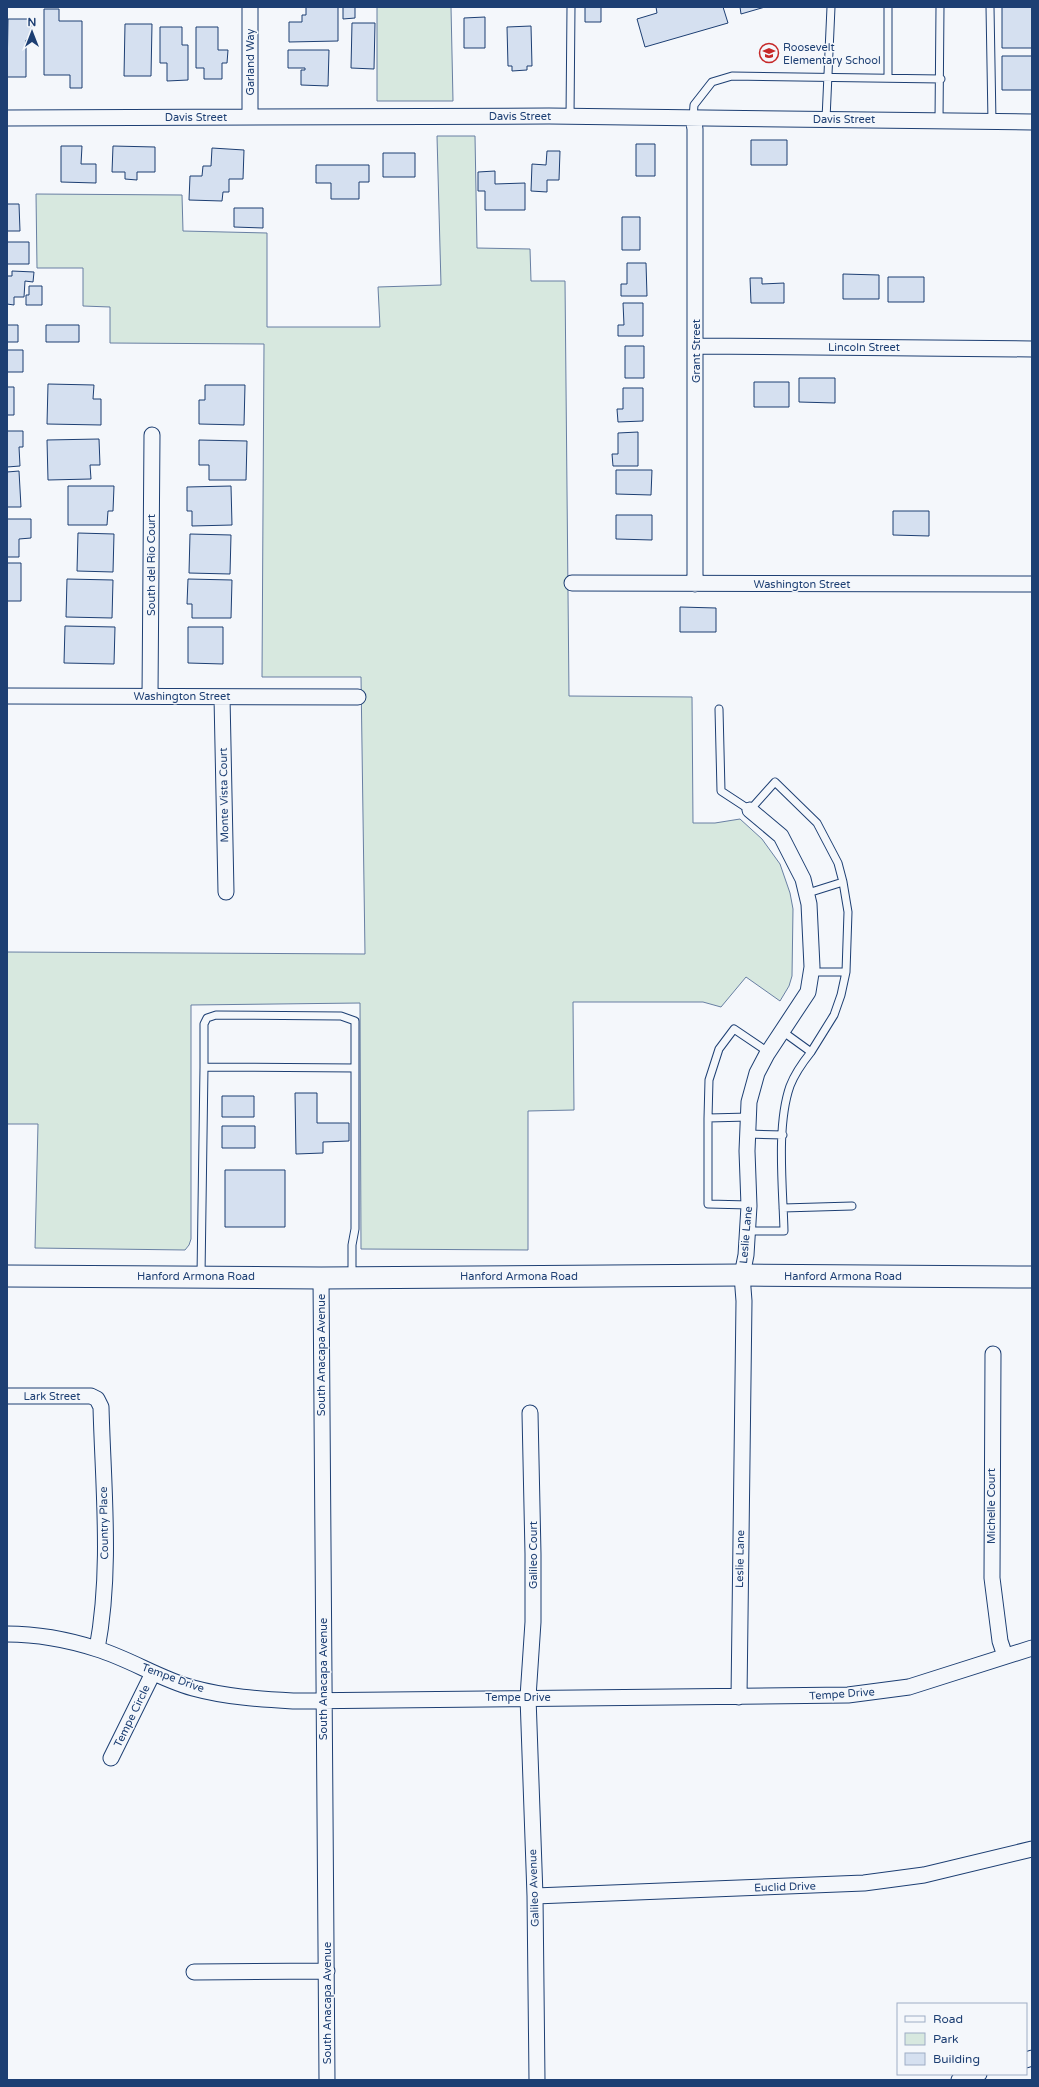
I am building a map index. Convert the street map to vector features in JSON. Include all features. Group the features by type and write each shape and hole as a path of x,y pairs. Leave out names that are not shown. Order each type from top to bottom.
{"main road":[{"name":"Hanford Armona Road","path":"7,1276 201,1276 321,1278 742,1275 1032,1277"}],"street":[{"name":"Garland Way","path":"250,7 250,117"},
{"name":"Davis Street","path":"7,118 570,117 1032,122"},
{"name":"Grant Street","path":"692,118 695,129 695,584"},
{"name":"Lincoln Street","path":"696,346 1032,348"},
{"name":"South del Rio Court","path":"150,696 152,435"},
{"name":"Washington Street","path":"572,583 1032,584"},
{"name":"Washington Street","path":"7,696 358,697"},
{"name":"Monte Vista Court","path":"222,697 226,892"},
{"name":"Leslie Lane","path":"739,1697 744,1300 742,1275 749,1205 749,1102 757,1073 768,1052 808,992 812,972 808,893 781,836 750,810"},
{"name":"South Anacapa Avenue","path":"321,1278 327,2080"},
{"name":"Michelle Court","path":"993,1354 992,1578 1000,1641 1005,1656"},
{"name":"Lark Street","path":"7,1396 91,1396 97,1399"},
{"name":"Country Place","path":"97,1399 101,1407 105,1536 103,1619 98,1649"},
{"name":"Galileo Court","path":"528,1697 533,1622 530,1414"},
{"name":"Tempe Drive","path":"7,1634 60,1640 98,1649 153,1673 193,1688 227,1696 285,1700 528,1697 819,1697 878,1692 930,1681 1032,1648"},
{"name":"Tempe Circle","path":"111,1758 153,1673"},
{"name":"Galileo Avenue","path":"528,1697 534,1896 537,2080"},
{"name":"Euclid Drive","path":"534,1896 864,1883 924,1875 1032,1849"},
{"path":"194,1972 327,1971"},
{"path":"959,2080 976,2075"}],"lane":[{"path":"570,117 571,7"},
{"path":"826,119 831,7"},
{"path":"888,7 888,78"},
{"path":"939,120 941,79 940,7"},
{"path":"990,7 992,122"},
{"path":"692,118 694,105 712,82 732,76 941,79"},
{"path":"720,709 721,791 750,810 775,782 817,823 838,863 848,912 846,972 841,995 834,1015 801,1065 790,1086 783,1135 784,1231 747,1231"},
{"path":"808,893 843,882"},
{"path":"812,972 846,972"},
{"path":"201,1276 204,1024 207,1018 216,1015 341,1016 355,1021 355,1229 352,1245 352,1277"},
{"path":"749,1205 708,1204 709,1080 719,1049 734,1029 768,1052"},
{"path":"782,1031 811,1052"},
{"path":"204,1067 355,1068"},
{"path":"708,1118 749,1118"},
{"path":"748,1134 783,1135"},
{"path":"784,1208 852,1206"}],"green space":[{"path":"377,7 451,7 453,101 377,101"},
{"path":"437,136 475,136 477,248 530,249 531,281 565,281 569,696 692,697 693,823 715,823 740,819 762,839 780,864 790,893 793,909 792,976 789,986 780,1001 746,977 721,1007 703,1002 573,1002 574,1110 528,1111 528,1250 361,1249 360,1003 191,1005 191,1239 189,1245 185,1250 35,1248 38,1124 7,1124 7,952 365,954 361,677 262,677 264,344 110,343 110,307 83,306 83,268 37,268 36,194 182,195 183,231 267,233 267,327 380,327 378,287 441,285"}],"building":[{"path":"306,7 338,7 338,41 289,42 289,22 302,22 302,15 306,15"},
{"path":"343,7 355,7 355,18 343,19"},
{"path":"585,7 601,7 601,22 585,22"},
{"path":"656,7 723,7 728,23 645,47 637,19 657,13"},
{"path":"740,7 765,7 741,14"},
{"path":"1002,7 1032,7 1032,48 1002,48"},
{"path":"44,9 59,9 59,21 82,21 82,88 70,88 70,75 44,75"},
{"path":"485,17 485,48 464,48 464,18"},
{"path":"8,19 32,19 32,40 26,40 26,77 7,77"},
{"path":"352,23 375,23 374,69 351,68"},
{"path":"125,24 152,24 151,76 124,76"},
{"path":"531,26 532,66 527,66 527,70 512,71 512,66 508,66 507,27"},
{"path":"160,27 182,27 182,45 188,45 188,80 167,81 167,63 160,63"},
{"path":"196,27 218,27 218,50 228,50 227,63 222,63 222,79 204,79 204,68 196,68"},
{"path":"288,50 329,50 328,86 301,85 301,70 305,70 305,68 288,68"},
{"path":"1002,56 1032,56 1032,90 1002,90"},
{"path":"751,140 787,140 787,165 751,165"},
{"path":"636,144 655,144 655,176 636,176"},
{"path":"61,146 82,146 81,164 96,164 96,183 61,182"},
{"path":"113,146 155,147 155,172 137,172 137,180 125,179 125,172 112,172"},
{"path":"212,148 244,150 243,179 229,179 229,192 223,192 222,201 189,200 190,176 202,176 203,166 211,166"},
{"path":"547,151 560,151 559,180 547,180 547,192 531,191 532,164 546,165"},
{"path":"383,153 415,153 415,177 383,177"},
{"path":"316,165 369,165 369,182 359,182 359,199 331,199 331,183 316,183"},
{"path":"495,171 495,184 525,183 525,210 485,210 485,191 478,191 478,172"},
{"path":"7,204 19,204 20,231 7,231"},
{"path":"234,208 263,208 263,228 234,227"},
{"path":"622,217 640,217 640,250 622,250"},
{"path":"7,242 29,242 29,264 7,264"},
{"path":"627,263 646,263 647,296 621,296 621,284 627,284"},
{"path":"12,271 34,272 33,282 25,281 24,297 14,297 14,305 7,304 7,276 12,276"},
{"path":"843,274 879,275 879,299 843,299"},
{"path":"888,277 924,277 924,302 888,302"},
{"path":"750,278 762,278 762,284 784,283 784,303 751,303"},
{"path":"29,286 42,286 42,305 26,305 26,295 29,295"},
{"path":"623,303 643,303 643,336 618,336 618,325 624,325"},
{"path":"7,325 18,325 18,342 7,342"},
{"path":"46,325 79,325 79,342 46,342"},
{"path":"625,346 644,346 644,378 625,378"},
{"path":"7,350 23,350 23,372 7,372"},
{"path":"799,378 835,378 835,403 799,402"},
{"path":"754,382 789,382 789,407 754,407"},
{"path":"48,384 94,385 93,399 101,399 101,425 47,424"},
{"path":"205,385 245,385 244,425 199,424 199,400 205,400"},
{"path":"7,387 14,387 14,415 7,415"},
{"path":"623,388 643,388 643,421 618,422 617,409 623,409"},
{"path":"7,431 23,431 23,447 19,447 20,466 7,467"},
{"path":"638,432 638,466 613,466 612,454 618,454 618,433"},
{"path":"99,439 100,465 90,465 91,479 48,480 47,440"},
{"path":"199,440 247,441 246,480 209,480 209,465 199,465"},
{"path":"616,470 652,470 651,495 616,494"},
{"path":"19,471 21,507 7,507 7,472"},
{"path":"68,486 114,486 113,511 108,511 107,525 68,525"},
{"path":"231,486 232,525 192,526 192,511 187,511 187,487"},
{"path":"893,511 929,511 929,536 893,535"},
{"path":"616,515 652,515 652,540 616,539"},
{"path":"7,519 31,519 31,538 19,539 19,557 7,557"},
{"path":"78,533 114,534 113,572 77,571"},
{"path":"190,534 231,535 230,574 189,573"},
{"path":"7,563 21,563 21,601 7,601"},
{"path":"67,579 113,580 112,618 66,617"},
{"path":"188,579 232,580 231,618 192,618 192,604 187,604"},
{"path":"680,607 716,608 716,632 680,632"},
{"path":"65,626 115,627 114,664 64,663"},
{"path":"188,627 223,627 223,664 188,663"},
{"path":"295,1093 317,1093 317,1123 349,1123 349,1141 323,1142 323,1153 296,1154"},
{"path":"222,1096 254,1096 254,1117 222,1117"},
{"path":"222,1126 255,1126 255,1148 222,1148"},
{"path":"225,1170 285,1170 285,1227 225,1227"}],"place":[{"name":"Roosevelt Elementary School","path":"769,53"}]}
